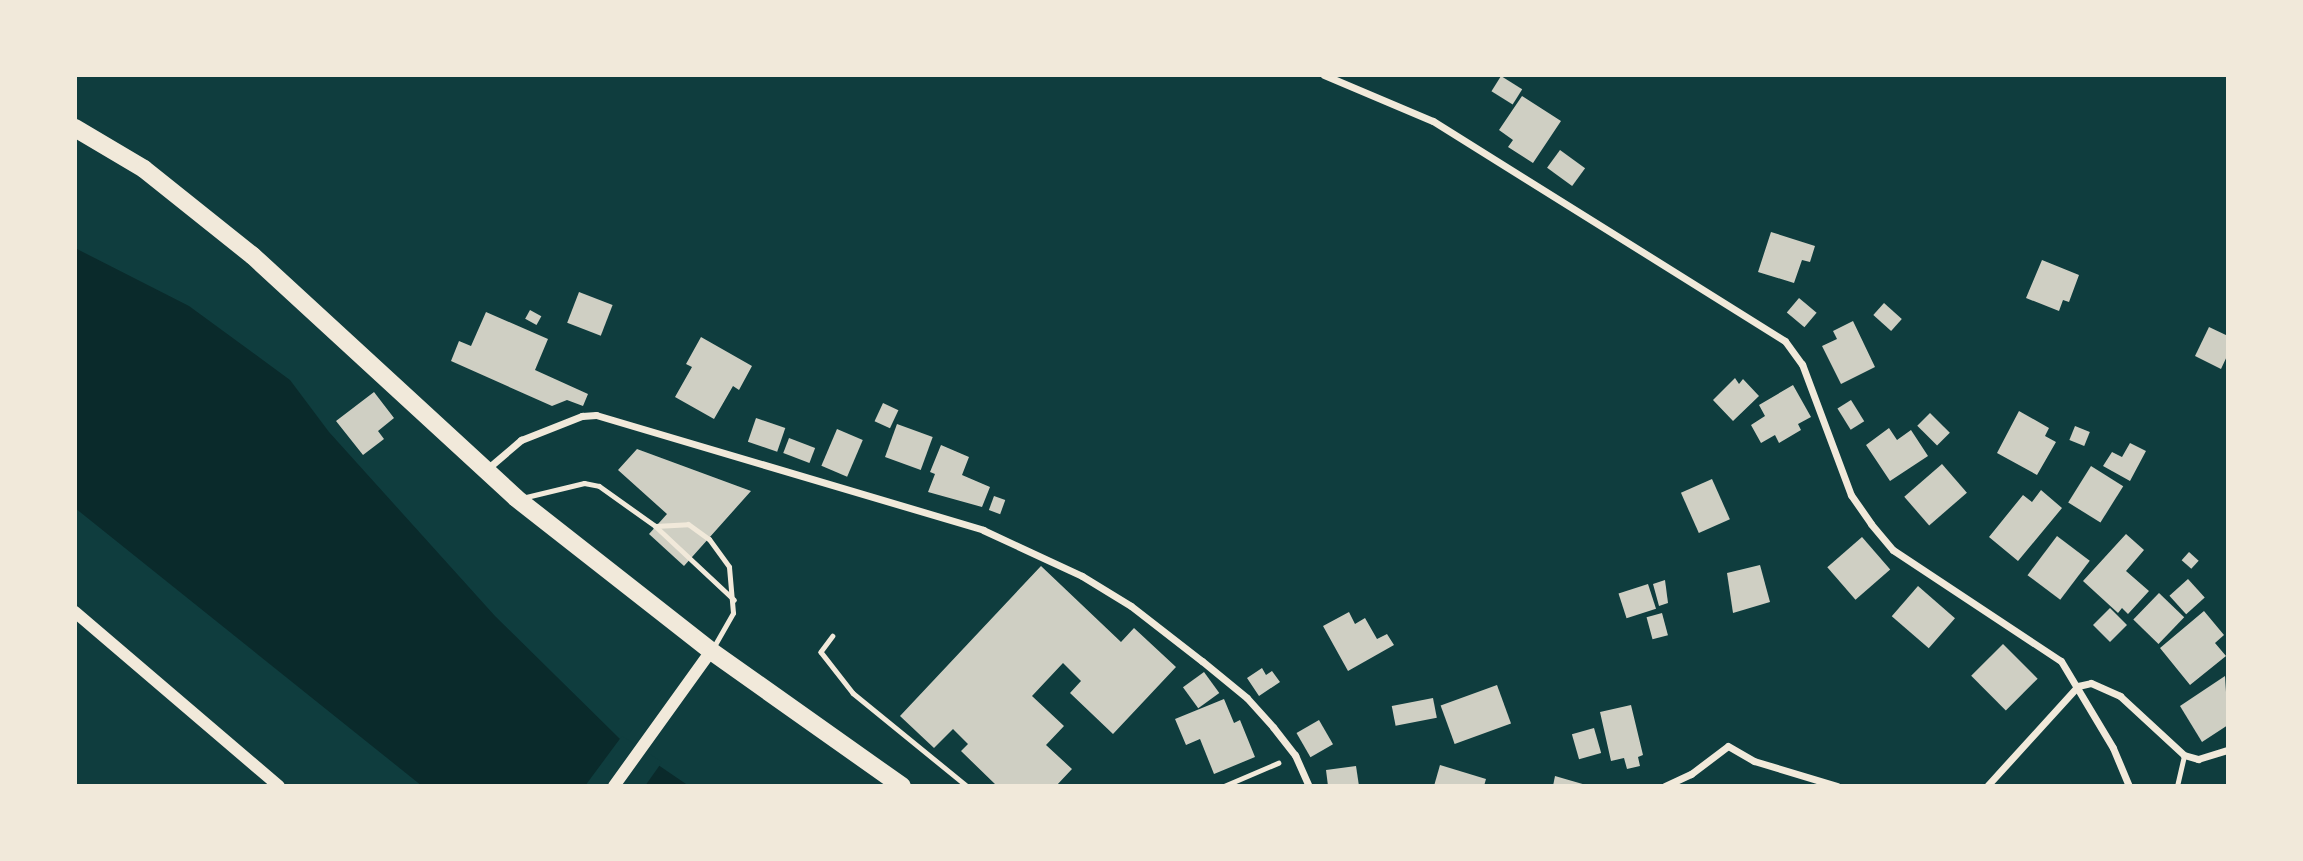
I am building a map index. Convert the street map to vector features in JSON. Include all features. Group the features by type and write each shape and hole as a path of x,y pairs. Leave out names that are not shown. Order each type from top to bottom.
{"main road":[{"path":"75,128 144,169 253,256 516,498 711,651 902,786"}],"street":[{"path":"1324,75 1433,121 1690,285 1775,332 1802,364 1851,495 1871,524 1893,550 2051,653 2078,686 2129,786"},
{"path":"485,471 521,440 582,416 596,415 983,530 1082,576 1131,606 1247,698 1295,755 1309,786"},
{"path":"75,612 279,786"},
{"path":"614,786 711,651"},
{"path":"1987,786 2078,686 2097,684 2120,696 2184,755 2198,759 2228,750"},
{"path":"1665,786 1691,774 1728,746 1754,761 1837,786"}],"lane":[{"path":"516,498 549,495 584,483 598,486 655,526 734,600"},
{"path":"655,526 684,523 709,539 729,567 734,600 729,624 711,651"},
{"path":"2178,786 2184,755"}],"path":[{"path":"833,636 821,652 853,693 967,786"},
{"path":"1224,786 1295,755"}],"water":[{"path":"75,248 189,306 290,380 329,432 495,616 620,739 689,786 422,786 75,508"}],"pier":[{"path":"622,736 662,762 645,786 585,786"}],"building":[{"path":"1501,76 1522,89 1513,105 1491,91"},
{"path":"1522,96 1561,121 1533,163 1508,147 1513,140 1499,130"},
{"path":"1560,150 1585,168 1572,186 1547,168"},
{"path":"1771,232 1815,246 1810,262 1802,260 1794,283 1758,272"},
{"path":"2042,260 2079,275 2069,302 2063,300 2059,311 2026,298"},
{"path":"579,292 613,305 601,336 567,323"},
{"path":"1799,298 1817,313 1804,327 1787,313"},
{"path":"1884,303 1902,319 1891,331 1873,315"},
{"path":"530,310 541,316 537,325 525,319"},
{"path":"486,312 548,339 535,370 588,394 583,406 567,400 552,406 451,361 459,341 471,346"},
{"path":"1853,321 1875,367 1841,384 1822,346 1837,339 1833,331"},
{"path":"2209,327 2228,336 2228,354 2221,369 2195,356"},
{"path":"701,337 752,366 739,390 733,386 714,419 675,397 692,367 686,364"},
{"path":"1735,378 1739,384 1743,379 1759,396 1733,421 1713,400"},
{"path":"1793,385 1811,417 1798,424 1801,430 1779,443 1775,435 1761,443 1751,425 1765,416 1759,405"},
{"path":"374,392 394,418 378,431 384,439 363,455 336,421"},
{"path":"1851,400 1864,421 1851,430 1837,408"},
{"path":"883,403 898,410 890,428 875,421"},
{"path":"2019,411 2049,428 2045,436 2056,442 2037,475 1997,453"},
{"path":"1930,413 1950,433 1937,446 1917,426"},
{"path":"756,418 785,428 777,452 748,442"},
{"path":"897,424 933,437 921,470 885,457"},
{"path":"2075,426 2090,432 2084,446 2069,440"},
{"path":"1889,428 1897,440 1911,430 1928,456 1890,481 1866,445"},
{"path":"837,429 863,440 847,477 821,466"},
{"path":"789,438 815,448 809,463 783,453"},
{"path":"2130,443 2146,451 2130,481 2103,466 2112,452 2122,457"},
{"path":"941,445 969,457 962,475 990,487 982,507 928,492 935,474 930,472"},
{"path":"637,449 751,491 684,566 649,534 667,514 618,470"},
{"path":"1942,464 1967,493 1929,525 1904,497"},
{"path":"2091,466 2123,486 2100,523 2068,502"},
{"path":"1712,479 1730,519 1699,533 1681,493"},
{"path":"2041,490 2062,508 2018,561 1989,537 2023,495 2032,502"},
{"path":"994,496 1005,500 1000,514 989,510"},
{"path":"2126,534 2144,550 2126,571 2149,591 2128,614 2122,608 2118,613 2083,581"},
{"path":"2057,536 2090,561 2060,600 2028,575"},
{"path":"1862,537 1890,569 1855,600 1827,567"},
{"path":"2189,552 2199,561 2191,569 2182,560"},
{"path":"1760,565 1770,602 1733,613 1727,573"},
{"path":"1041,566 1121,642 1134,628 1176,667 1113,734 1070,693 1081,681 1063,663 1032,696 1064,726 1046,745 1072,769 1056,786 997,786 961,751 968,744 953,729 934,748 900,716"},
{"path":"2188,579 2205,598 2186,614 2169,596"},
{"path":"1665,580 1668,603 1659,606 1653,584"},
{"path":"1648,584 1656,609 1627,618 1619,594"},
{"path":"1918,586 1955,618 1929,648 1892,616"},
{"path":"2159,593 2184,617 2158,644 2133,620"},
{"path":"2110,608 2127,625 2110,642 2093,625"},
{"path":"2204,611 2224,635 2215,643 2226,656 2190,685 2160,648"},
{"path":"1349,612 1355,624 1365,618 1377,639 1387,634 1394,645 1348,671 1323,626"},
{"path":"1662,613 1668,635 1652,639 1647,617"},
{"path":"2003,644 2038,679 2006,710 1971,676"},
{"path":"1262,668 1266,675 1272,671 1280,682 1259,696 1247,678"},
{"path":"1204,672 1219,693 1198,708 1183,687"},
{"path":"2225,676 2228,725 2202,742 2180,706"},
{"path":"1497,685 1511,724 1455,744 1441,706"},
{"path":"1433,698 1437,718 1396,726 1392,706"},
{"path":"1224,699 1234,723 1240,720 1255,757 1214,774 1200,739 1186,745 1175,719"},
{"path":"1631,705 1643,755 1638,757 1640,766 1627,769 1624,758 1611,761 1600,712"},
{"path":"1319,720 1333,744 1310,757 1296,733"},
{"path":"1594,728 1601,753 1579,759 1572,734"},
{"path":"1440,765 1486,779 1484,786 1434,786"},
{"path":"1356,766 1359,786 1328,786 1326,770"},
{"path":"1555,776 1586,785 1586,786 1553,786"}]}
